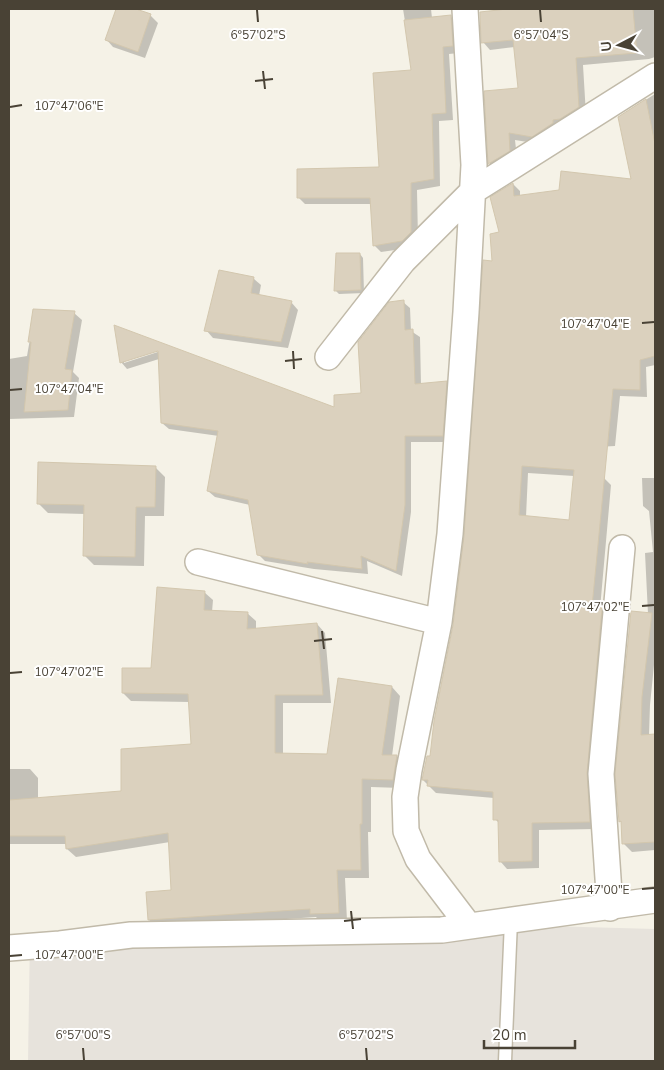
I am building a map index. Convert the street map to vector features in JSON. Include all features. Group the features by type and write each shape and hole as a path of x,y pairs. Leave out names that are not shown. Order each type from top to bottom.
{"street":[{"path":"465,9 474,165 466,312 450,534 439,622 405,797 406,831 418,859 470,926"},
{"path":"328,357 403,261 473,191 655,76"},
{"path":"610,908 601,774 622,548"},
{"path":"198,562 439,622"},
{"path":"9,948 131,935 442,930 610,908 655,900"}],"lane":[{"path":"505,1061 511,921"}],"shaded area":[{"path":"166,923 547,926 655,929 655,1061 28,1061 30,933"}],"building":[{"path":"116,9 136,9 151,14 138,52 105,40"},
{"path":"507,9 633,9 637,53 576,58 579,107 560,119 553,120 553,123 532,137 509,133 510,151 488,164 484,91 518,88 513,40 481,43 480,12"},
{"path":"451,15 453,46 443,47 446,113 432,114 434,179 411,183 411,232 402,241 373,246 370,198 297,198 297,169 379,167 373,73 411,70 404,20"},
{"path":"646,99 655,144 655,356 640,360 640,390 613,389 592,607 602,608 587,773 590,822 532,823 532,861 499,862 498,820 493,820 493,792 427,786 428,780 422,780 427,756 430,756 434,721 453,625 464,536 483,260 492,261 490,234 499,232 490,197 513,183 514,196 559,190 561,171 631,179 618,117","holes":["522,466 574,470 569,520 519,515"]},
{"path":"336,253 360,253 361,290 334,291"},
{"path":"219,270 254,277 251,293 292,301 281,342 204,331"},
{"path":"404,300 405,330 413,329 415,384 447,381 443,436 405,436 405,505 396,571 361,556 362,569 307,562 308,564 257,555 248,500 207,491 218,431 161,423 158,351 120,363 114,325 334,407 334,395 361,393 358,342 389,302"},
{"path":"33,309 75,311 65,369 72,370 68,410 24,412 31,342 28,342"},
{"path":"38,462 156,466 155,507 136,507 135,557 83,556 84,505 37,504"},
{"path":"157,587 205,591 204,610 248,612 247,629 317,623 323,695 275,695 275,753 327,754 338,678 392,686 382,755 397,755 393,780 362,779 362,824 360,824 361,870 337,870 339,913 310,914 310,909 148,920 146,892 171,890 168,833 66,849 65,836 9,836 9,800 121,791 121,749 191,744 188,694 122,693 122,668 151,668"},
{"path":"631,611 652,613 642,697 641,735 655,734 655,842 622,844 615,774"}]}
